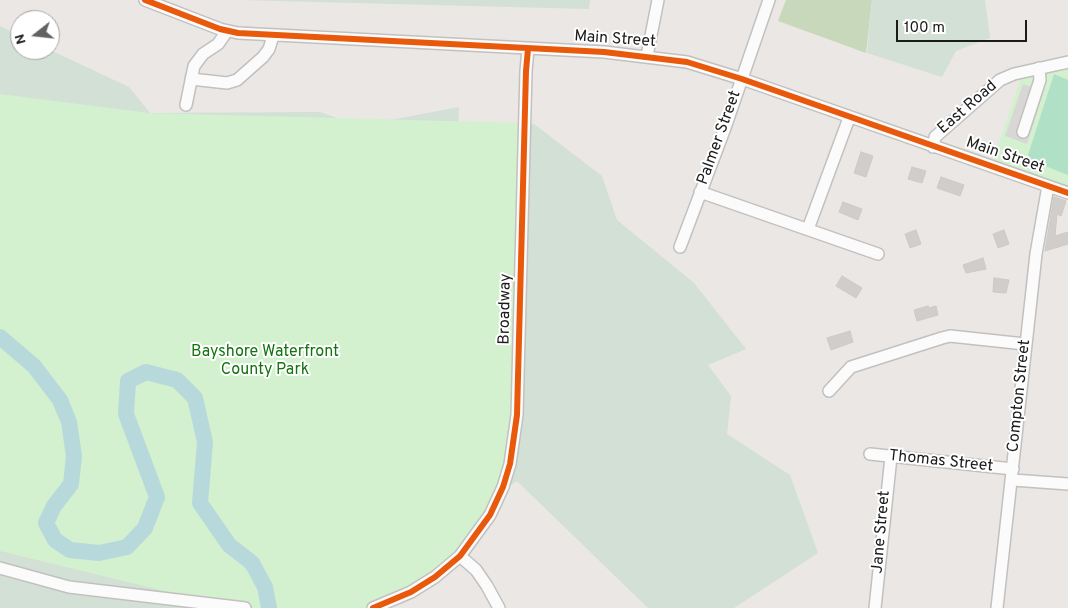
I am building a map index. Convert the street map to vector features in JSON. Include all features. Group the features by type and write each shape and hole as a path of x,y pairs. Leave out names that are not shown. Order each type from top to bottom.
{"street":[{"name":"Main Street","path":"145,0 227,31 273,36 528,48 647,56 688,62 742,79 1068,193"},
{"path":"647,56 658,0"},
{"name":"Palmer Street","path":"680,247 769,0"},
{"path":"186,105 194,66 203,54 218,44 227,31"},
{"path":"191,79 227,83 236,80 247,73 263,57 269,49 273,36"},
{"name":"Broadway","path":"373,608 411,592 441,572 460,556 478,533 497,501 510,464 514,440 528,48"},
{"name":"East Road","path":"933,147 935,136 1000,80 1014,74 1068,62"},
{"path":"1023,132 1040,80 1039,68"},
{"path":"808,229 849,118"},
{"name":"Compton Street","path":"997,608 1013,475 1025,344 1036,254 1048,186"},
{"path":"700,192 878,254"},
{"path":"829,391 851,367 950,336 1025,344"},
{"name":"Thomas Street","path":"870,454 1068,484"},
{"name":"Jane Street","path":"875,608 891,457"},
{"path":"460,556 476,570 499,608"},
{"path":"0,568 69,587 245,608"}],"green space":[{"path":"240,0 590,0 589,9"},
{"path":"786,0 872,0 866,53 778,21"},
{"path":"872,0 985,0 990,38 956,51 942,77 867,53"},
{"name":"Bayshore Waterfront County Park","path":"0,26 10,31 10,60 60,60 60,55 129,87 150,113 320,112 359,126 459,107 458,123 534,124 602,176 617,220 694,283 746,349 708,365 731,396 727,434 790,475 818,553 734,608 648,608 517,481 479,506 289,608 0,608"},
{"path":"1068,68 1068,188 993,161 1021,77"},
{"path":"1054,74 1068,80 1068,175 1030,160 1028,155"},
{"name":"Bayshore Waterfront County Park","path":"0,94 150,113 524,123 510,464 490,515 435,577 371,608 245,608 226,606 0,551"}],"shaded area":[{"path":"1023,84 1044,91 1027,144 1005,136"}],"building":[{"path":"861,152 873,156 866,177 854,173"},
{"path":"912,167 926,171 922,183 908,179"},
{"path":"941,177 964,185 960,196 937,188"},
{"path":"1054,197 1066,201 1061,216 1057,214 1055,236 1068,232 1068,244 1045,251"},
{"path":"843,202 862,209 858,220 839,212"},
{"path":"916,230 921,244 910,248 905,234"},
{"path":"1004,230 1009,244 998,248 993,234"},
{"path":"983,258 986,269 966,273 963,265"},
{"path":"842,276 862,288 856,298 836,286"},
{"path":"994,278 1009,280 1006,293 993,292"},
{"path":"928,306 929,308 936,306 938,315 917,321 914,310"},
{"path":"850,331 853,342 831,350 827,338"}],"waterway":[{"path":"0,337 34,366 60,400 69,422 74,456 71,484 54,506 46,523 55,540 70,550 99,553 127,547 145,528 157,497 126,414 128,381 146,372 177,380 195,398 205,442 200,503 229,545 252,563 265,587 269,608"}],"cycle path":[{"path":"145,0 220,29 238,33 604,52 687,62 742,79 1068,193"},
{"path":"373,608 411,592 435,577 460,556 490,515 503,487 510,464 517,415 528,49"}]}
